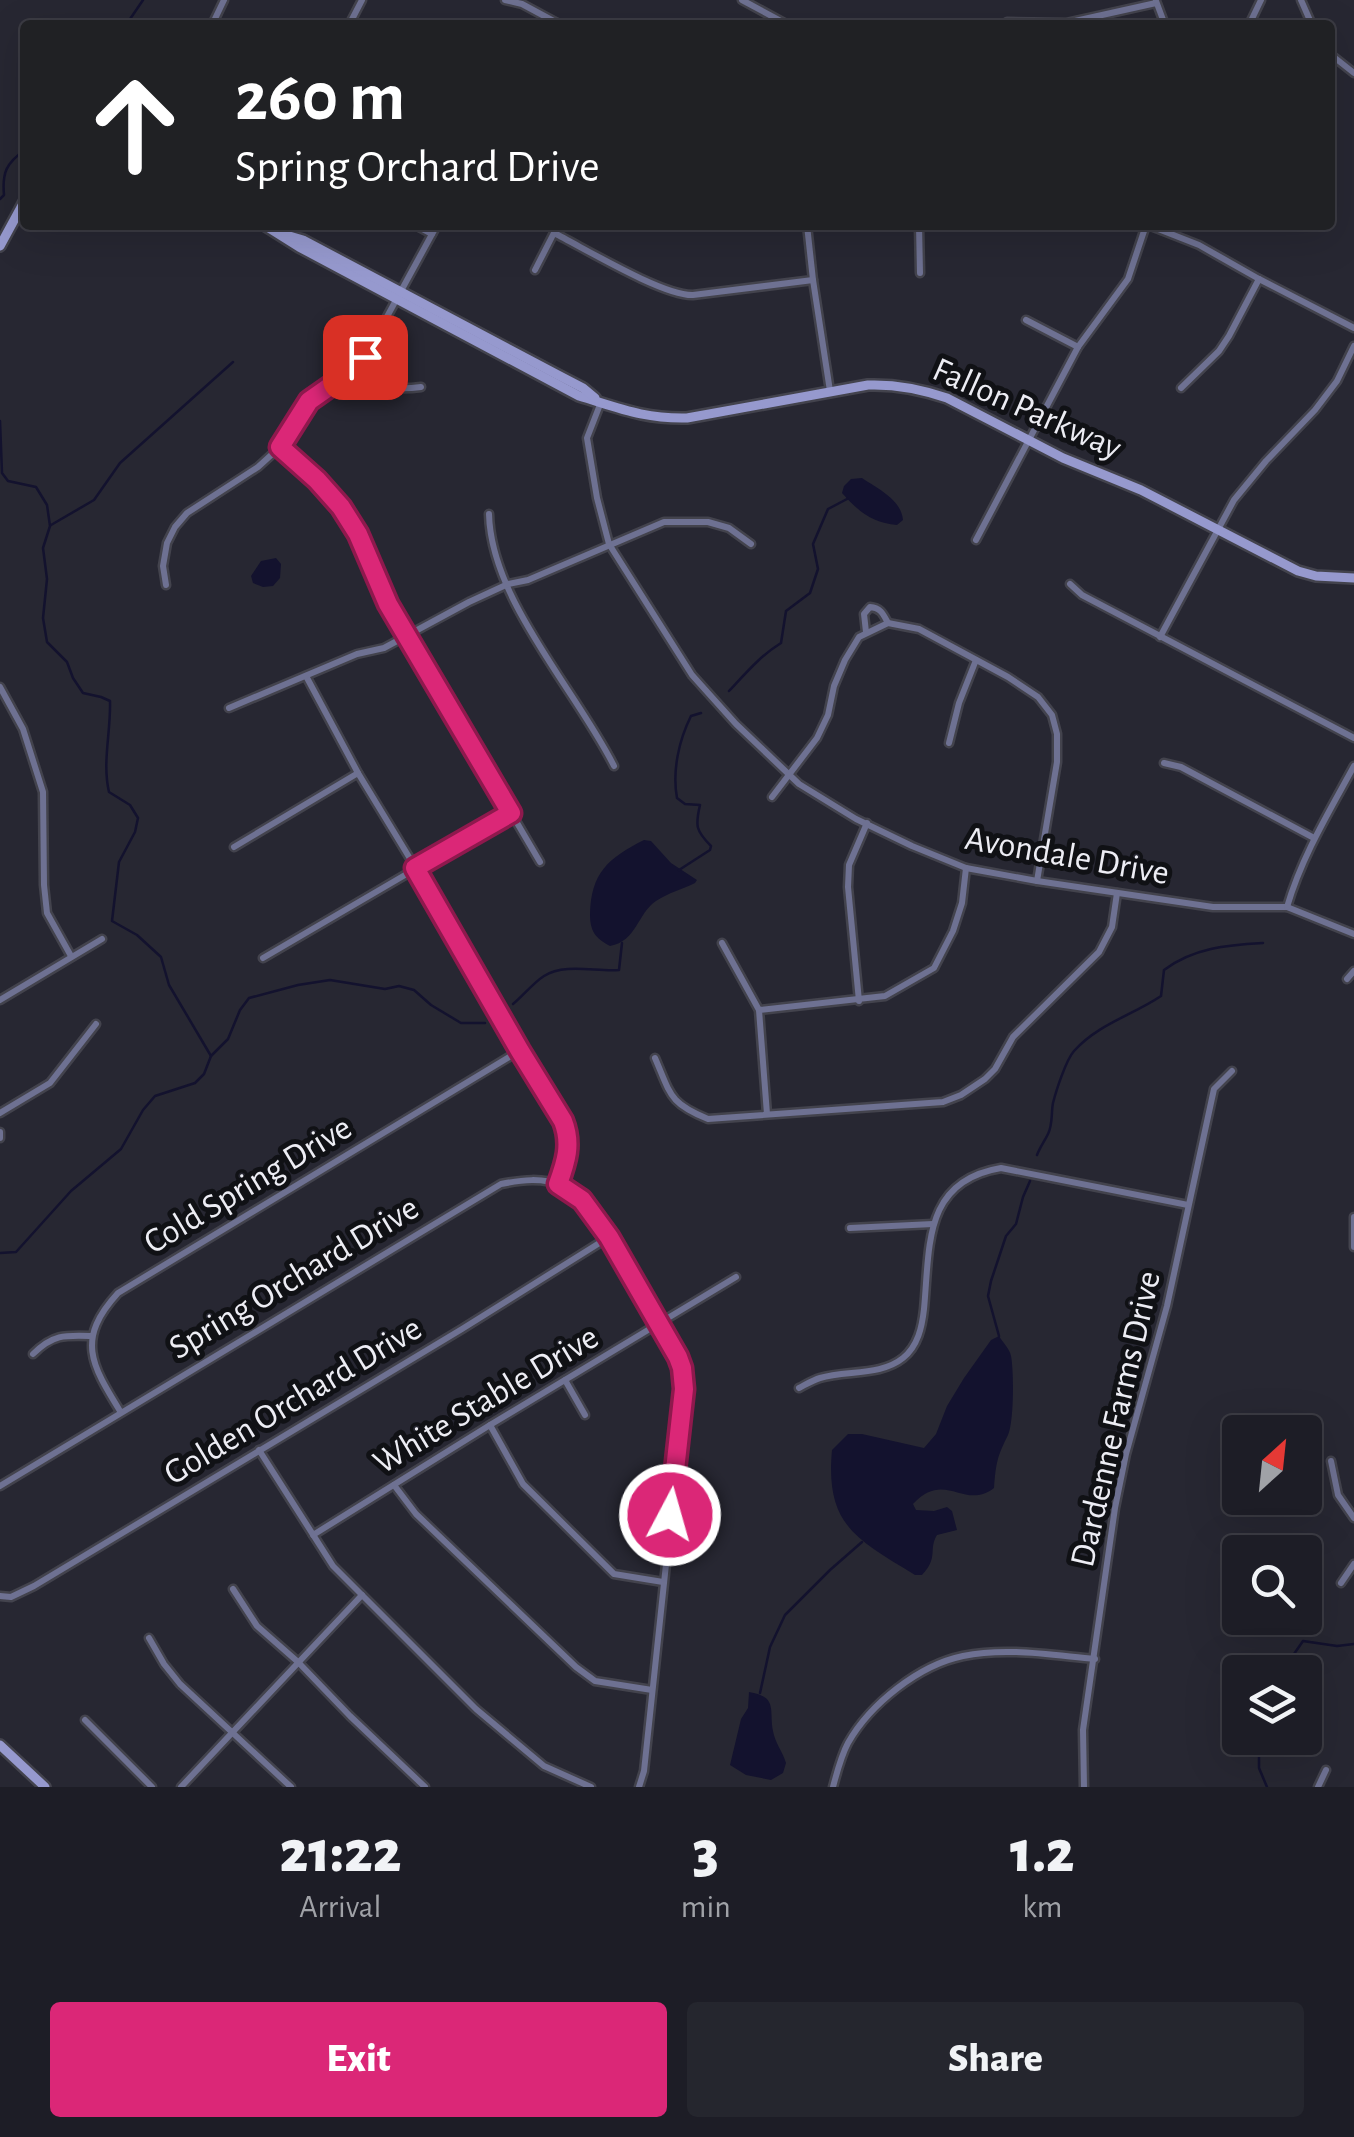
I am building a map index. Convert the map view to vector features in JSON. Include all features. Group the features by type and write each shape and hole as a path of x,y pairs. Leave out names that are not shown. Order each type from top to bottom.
{"street":[{"path":"504,0 522,4 543,20"},
{"path":"742,0 779,20"},
{"path":"1078,20 1156,1"},
{"path":"0,246 20,209"},
{"name":"Fallon Parkway","path":"273,230 303,240 399,296 583,388 601,402 634,414 686,418 830,390 880,385 932,392 1064,458 1141,490 1298,571 1354,578"},
{"path":"424,230 432,234"},
{"path":"166,584 163,566 175,527 186,513 258,467 280,447 309,401 356,368 434,230"},
{"path":"535,270 555,230"},
{"path":"558,230 678,294 813,280"},
{"path":"808,230 830,390"},
{"path":"919,230 920,273"},
{"path":"976,540 1078,348 1128,279 1145,230"},
{"path":"1161,230 1199,244 1354,328"},
{"path":"1181,388 1229,336 1258,279"},
{"path":"1026,320 1078,348"},
{"path":"330,343 366,378 381,386 398,390 421,387"},
{"path":"1160,637 1234,500 1315,410 1337,381 1354,346"},
{"name":"Avondale Drive","path":"601,402 588,438 609,544 692,675 787,775 867,823 966,868 1214,907 1287,907 1354,934"},
{"path":"280,447 317,480 358,534 388,604 540,862"},
{"path":"489,514 496,556 522,614 614,766"},
{"path":"230,708 357,654 384,648 508,584 528,580 664,522 708,522 729,528 751,544"},
{"path":"1070,584 1082,596 1354,738"},
{"path":"866,632 864,614 870,608 882,612 888,623"},
{"path":"772,797 817,738 844,660 858,638 888,623 904,624 1038,697 1052,715 1058,734 1057,762 1037,881"},
{"path":"949,743 976,660"},
{"path":"306,676 358,773 557,1110 568,1133 568,1151 558,1184 582,1200 609,1237 682,1368 684,1389 640,1787"},
{"path":"0,687 22,730 44,792 47,913 70,956"},
{"path":"1164,763 1181,767 1314,838"},
{"path":"1287,907 1314,838 1354,766"},
{"path":"234,846 358,773"},
{"path":"262,958 511,813"},
{"path":"859,1000 848,887 849,865 867,823"},
{"path":"759,1010 885,996 934,968 962,903 966,868"},
{"path":"655,1058 670,1095 684,1108 708,1118 943,1102 973,1088 996,1069 1012,1037 1098,952 1112,927 1117,892"},
{"path":"0,1000 102,939"},
{"path":"722,943 759,1010 767,1114"},
{"path":"1347,980 1354,971"},
{"path":"0,1113 50,1083 96,1024"},
{"name":"Cold Spring Drive","path":"92,1336 104,1308 118,1292 520,1051"},
{"name":"Dardenne Farms Drive","path":"1084,1787 1083,1730 1126,1454 1167,1306 1214,1089 1232,1072"},
{"path":"973,1088 980,1100"},
{"path":"798,1388 818,1378 888,1366 910,1351 921,1329 933,1224 944,1199 967,1178 1001,1168 1188,1205"},
{"name":"Spring Orchard Drive","path":"0,1486 501,1184 538,1180 558,1184"},
{"path":"1354,1218 1354,1247"},
{"path":"850,1228 933,1224"},
{"name":"Golden Orchard Drive","path":"0,1596 11,1597 34,1586 609,1237"},
{"name":"White Stable Drive","path":"313,1535 736,1277"},
{"path":"33,1354 45,1342 65,1335 92,1336 98,1375 120,1412"},
{"path":"565,1380 584,1415"},
{"path":"490,1425 523,1484 614,1574 663,1582"},
{"path":"260,1450 333,1566 476,1709 544,1766 591,1787"},
{"path":"1331,1461 1338,1494 1354,1518"},
{"path":"394,1485 416,1514 576,1667 595,1681 652,1690"},
{"path":"1342,1583 1354,1564"},
{"path":"233,1589 257,1626 426,1787"},
{"path":"181,1787 362,1595"},
{"path":"149,1638 180,1684 291,1787"},
{"path":"833,1787 852,1737 884,1700 921,1673 963,1656 1014,1652 1094,1659"},
{"path":"85,1720 152,1787"},
{"path":"0,1745 46,1787"},
{"path":"1318,1787 1326,1770"}],"shaded area":[{"path":"862,478 893,500 903,520 897,525 880,522 842,493 851,479"},
{"path":"276,558 281,564 280,578 273,586 253,583 251,576 261,561"},
{"path":"644,840 651,841 671,863 697,880 656,901 626,939 610,946 592,929 594,888 611,861"},
{"path":"999,1336 1011,1356 1013,1396 1010,1428 998,1460 994,1488 973,1495 935,1490 913,1504 916,1510 947,1507 957,1530 937,1535 930,1563 922,1575 915,1575 849,1528 834,1497 832,1450 848,1434 924,1448 936,1434 964,1378 991,1340"},
{"path":"749,1692 768,1701 774,1735 786,1763 783,1773 771,1780 746,1775 730,1765 741,1719 748,1708"}],"waterway":[{"path":"129,20 143,0"},
{"path":"0,199 7,169 20,154"},
{"path":"51,525 94,500 120,463 233,362"},
{"path":"0,421 2,473 8,481 36,487 47,505 50,526 43,548 47,642 67,662 83,693 110,701 106,769 109,792 130,805 138,818 119,862 112,921 137,935 161,957 169,985 211,1056"},
{"path":"729,691 781,643 786,611 810,593 818,569 813,544 828,509 847,499"},
{"path":"679,870 711,846 698,828 700,805 685,804 677,798 676,788 683,735 691,716 701,713"},
{"path":"513,1004 552,972 619,970 622,943"},
{"path":"1037,1155 1050,1130 1053,1103 1065,1068 1083,1042 1161,996 1164,970 1175,963 1211,949 1263,943"},
{"path":"0,1253 16,1252 71,1191 121,1149 155,1096 195,1083 204,1074 211,1056 228,1039 249,998 330,980 385,989 399,986 414,990 461,1023 485,1023"},
{"path":"999,1336 988,1296 1006,1236 1016,1224 1030,1181"},
{"path":"760,1693 770,1647 785,1615 862,1542"},
{"path":"1294,1655 1303,1641 1354,1644"},
{"path":"1259,1755 1259,1768 1267,1787"}],"route":[{"path":"365,357 356,368 309,401 280,447 341,507 358,534 388,604 511,813 415,868 563,1121 568,1151 558,1184 582,1200 609,1237 678,1357 684,1389 670,1515"}]}
